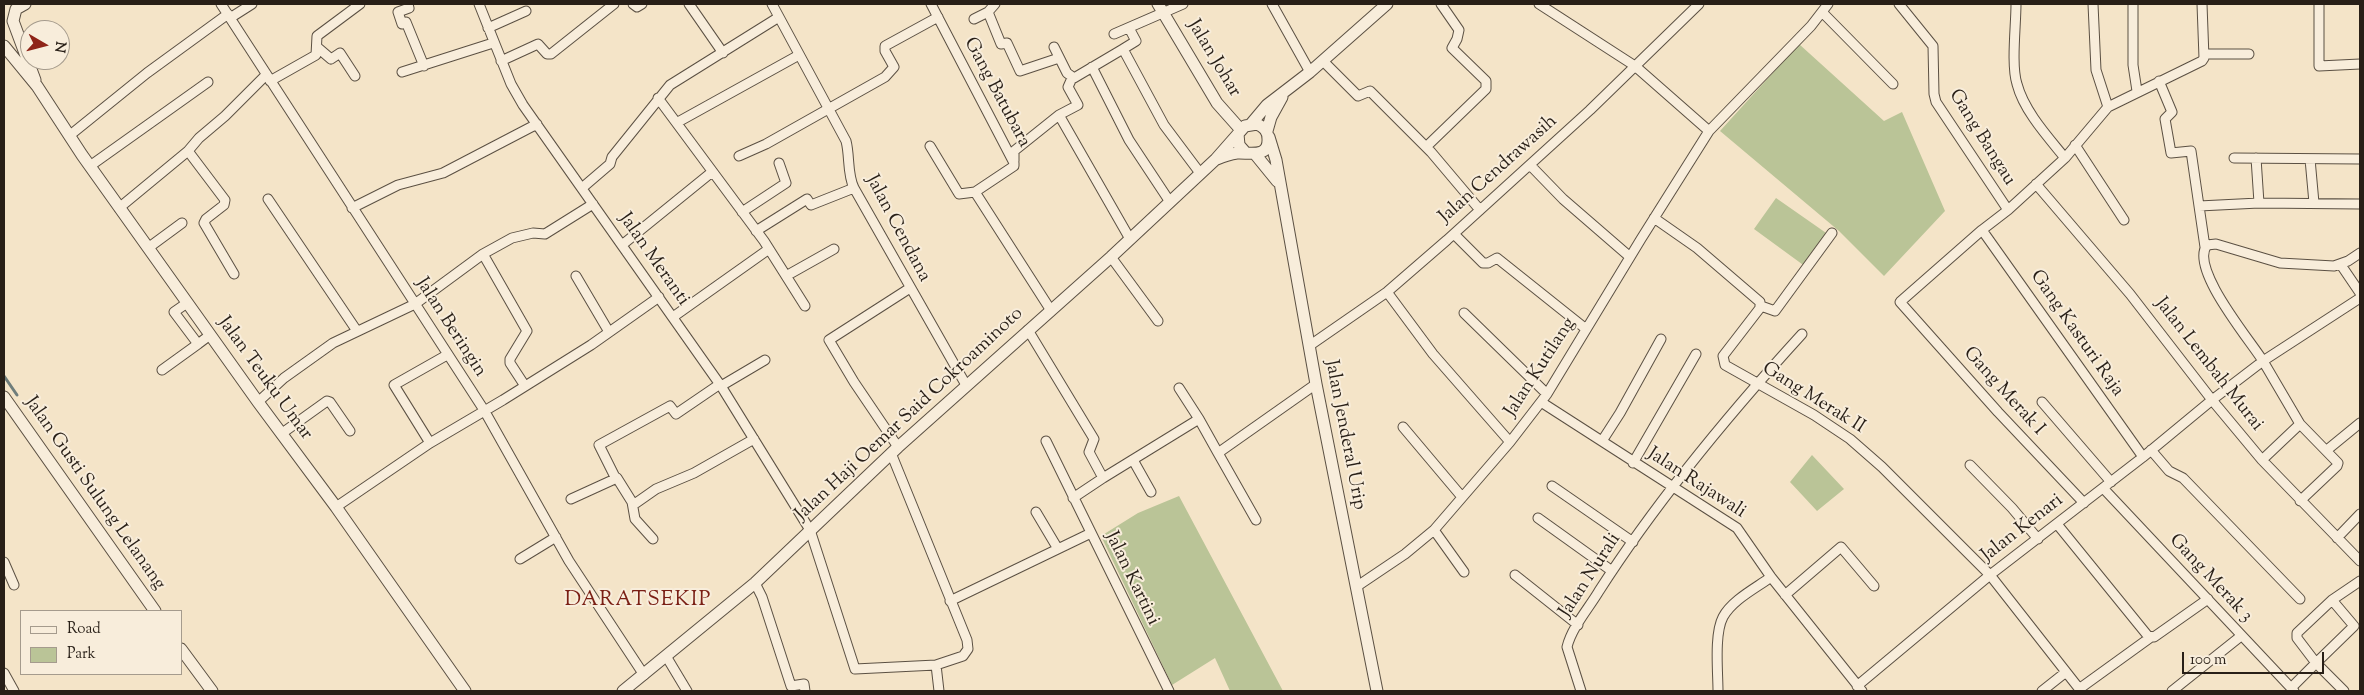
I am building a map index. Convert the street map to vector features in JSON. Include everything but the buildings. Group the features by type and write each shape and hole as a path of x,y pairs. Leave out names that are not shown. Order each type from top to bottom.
{"street":[{"name":"Jalan Teuku Umar","path":"25,4 16,9 13,21 37,86"},
{"name":"Jalan Beringin","path":"221,4 484,410 556,538 644,675"},
{"path":"69,136 148,72 229,16 252,4"},
{"path":"119,208 188,151 195,142 268,78 316,55 317,36 360,4"},
{"path":"408,4 409,8 398,12 402,24 406,22 424,66"},
{"name":"Jalan Meranti","path":"479,4 500,61 511,84 536,124 721,385 810,530 855,670 936,666"},
{"path":"500,61 538,44 547,54 551,54 614,4"},
{"path":"632,4 637,7 642,4"},
{"path":"690,4 723,53"},
{"name":"Jalan Cendana","path":"772,4 846,141 854,188 966,385"},
{"name":"Gang Batubara","path":"931,4 1014,163 1014,166 975,192"},
{"path":"974,19 988,12 995,4"},
{"path":"1114,34 1129,28 1161,8 1183,4"},
{"path":"1272,4 1310,72"},
{"path":"1426,147 1486,89 1486,82 1452,48 1458,39 1460,30 1441,4"},
{"path":"1539,4 1634,66 1709,131"},
{"name":"Jalan Cendrawasih","path":"1309,346 1387,292 1454,234 1530,165 1699,4"},
{"name":"Jalan Kutilang","path":"1356,586 1405,554 1434,530 1510,442 1547,394 1709,131 1828,4"},
{"name":"Gang Bangau","path":"1899,4 1933,46 1934,94 1936,102 2008,210"},
{"path":"2016,4 2017,87 2028,108 2065,158"},
{"path":"2094,4 2096,70 2108,107"},
{"path":"2133,4 2133,65 2137,91"},
{"path":"2202,4 2203,58"},
{"path":"2318,4 2320,66 2360,64"},
{"path":"1280,184 1251,153 1239,145 1240,132 1251,124 1267,105 1323,61 1384,5"},
{"name":"Jalan Johar","path":"1161,8 1217,104 1240,132"},
{"path":"488,28 526,11"},
{"path":"988,12 1001,44 1007,43 1020,71 1059,58"},
{"path":"1822,12 1893,84"},
{"path":"582,188 611,163 612,157 670,85 779,17"},
{"path":"739,156 766,144 885,78 894,67 885,51 885,46 938,17"},
{"path":"1014,163 1014,151 1059,116 1078,105 1068,87 1072,78 1136,41 1129,28"},
{"path":"402,72 494,43"},
{"name":"Jalan Teuku Umar","path":"4,46 37,86 119,208 281,434 336,507 465,691"},
{"path":"317,47 331,58 340,53 356,76"},
{"path":"1054,47 1072,78"},
{"path":"1123,49 1164,125 1200,173"},
{"path":"1982,230 2008,210 2065,158 2108,107 2203,58 2249,54"},
{"path":"678,122 799,55"},
{"path":"1323,61 1358,96 1370,91 1426,147 1480,210"},
{"path":"1092,67 1129,140 1170,202"},
{"path":"2159,81 2172,112 2164,119 2171,153 2191,151 2205,247 2205,263 2213,288 2264,361 2300,424 2338,463 2300,500"},
{"path":"90,166 208,82"},
{"path":"1216,159 1231,154 1251,153 1265,148 1271,118 1284,93"},
{"path":"658,98 678,122 769,249 805,306"},
{"path":"1059,116 1130,239"},
{"path":"352,208 398,185 443,173 536,124"},
{"path":"1251,124 1257,124 1268,134"},
{"name":"Jalan Haji Oemar Said Cokroaminoto","path":"626,690 755,583 894,450 1050,309 1111,258 1216,159 1240,132"},
{"name":"Jalan Jenderal Urip","path":"1268,134 1280,184 1316,384 1377,691"},
{"path":"2075,145 2124,220"},
{"path":"930,146 960,194 975,192 1050,309"},
{"path":"188,151 225,200 224,205 204,223 234,274"},
{"path":"2234,158 2360,159"},
{"path":"2256,158 2258,204"},
{"path":"2310,159 2314,203"},
{"path":"1530,165 1563,198 1630,257"},
{"path":"742,212 786,183 783,166"},
{"path":"622,245 712,172"},
{"name":"Jalan Lembah Murai","path":"2036,184 2130,294 2212,400 2262,460 2360,561"},
{"path":"756,231 808,200 811,205 854,188"},
{"path":"268,199 357,331"},
{"path":"2198,206 2314,203 2360,204"},
{"path":"258,402 284,378 310,358 357,331 415,304 483,254 512,238 533,233 545,234 593,204"},
{"path":"1654,218 1760,300 1761,306 1775,311 1832,233"},
{"path":"148,248 182,223"},
{"name":"Gang Merak I","path":"1982,230 1900,302 1998,412 2084,503"},
{"name":"Gang Kasturi Raja","path":"1982,230 2143,457"},
{"path":"1454,234 1483,263 1488,263 1497,258 1586,330"},
{"path":"2205,247 2209,244 2216,244 2280,263 2334,266 2341,265 2360,253"},
{"path":"673,316 769,249"},
{"path":"786,276 834,249"},
{"path":"483,254 527,330 510,359 510,363 525,386"},
{"path":"1111,258 1158,321"},
{"path":"2341,265 2360,293"},
{"path":"576,276 609,332"},
{"path":"910,288 829,340 894,450 966,640 968,650 962,656 936,666 939,691"},
{"path":"1387,292 1434,354 1510,442"},
{"path":"336,507 430,443 525,386 659,298"},
{"name":"Jalan Kenari","path":"1860,688 1990,575 2152,450 2212,400 2264,361 2360,298"},
{"path":"187,302 174,312 198,344"},
{"name":"Gang Merak II","path":"1761,306 1722,358 1725,365 1814,415 1850,439 1917,500 1990,575 2080,690"},
{"path":"1464,313 1547,394"},
{"path":"1028,330 1093,437 1094,442 1089,452 1104,478"},
{"name":"Jalan Nurali","path":"1583,691 1567,647 1578,625 1612,571 1673,487 1757,384 1802,334"},
{"path":"162,370 210,335"},
{"path":"1602,441 1620,413 1661,339"},
{"path":"1633,463 1696,354"},
{"path":"430,443 393,385 447,355"},
{"path":"654,539 635,519 632,502 620,480 616,478 599,445 670,406 676,414 765,360"},
{"path":"1218,453 1316,384"},
{"path":"1179,388 1199,419 1256,520"},
{"name":"Jalan Gusti Sulung Lelanang","path":"4,397 154,610"},
{"path":"281,434 327,401 330,402 350,431"},
{"name":"Jalan Rajawali","path":"1541,402 1633,463 1737,528 1771,577 1860,688"},
{"path":"2042,402 2111,482"},
{"path":"1073,498 1199,419"},
{"path":"2327,450 2360,423"},
{"path":"2262,460 2300,424"},
{"path":"1403,426 1462,496"},
{"path":"632,502 636,503 656,489 694,473 754,439"},
{"name":"Jalan Kartini","path":"1046,441 1169,691"},
{"path":"2152,450 2169,471 2183,478 2300,599"},
{"path":"1133,460 1151,492"},
{"path":"1970,465 2012,508 2038,539"},
{"path":"571,499 589,493 616,478"},
{"path":"1552,486 1633,542"},
{"name":"Gang Merak 3","path":"2102,488 2292,690"},
{"path":"1036,512 1058,549"},
{"path":"2337,538 2360,514"},
{"path":"1538,518 1612,571"},
{"path":"2057,524 2147,635 2151,637"},
{"path":"1434,530 1464,572"},
{"path":"950,601 1091,533"},
{"path":"520,559 556,538"},
{"path":"1785,595 1841,547 1874,586"},
{"path":"4,562 14,585"},
{"path":"1515,575 1578,625"},
{"path":"1718,691 1718,650 1722,619 1734,605 1771,577"},
{"path":"2344,691 2316,662 2297,634 2332,600 2360,581"},
{"path":"755,583 762,597 791,686 804,684 805,691"},
{"path":"2080,690 2151,637 2208,599"},
{"path":"2292,690 2316,662 2357,630 2332,600"},
{"path":"2172,691 2241,636"},
{"path":"182,650 212,691"},
{"path":"666,656 687,691"},
{"path":"4,672 14,691"},
{"path":"2042,691 2066,672"}],"green space":[{"path":"1799,44 1884,121 1902,112 1945,211 1884,276 1839,231 1720,131"},
{"path":"1776,198 1829,235 1806,267 1754,229"},
{"path":"1812,455 1844,489 1817,511 1790,482"},
{"path":"1179,496 1283,691 1230,691 1215,658 1172,685 1101,536 1138,513"}],"waterway":[{"path":"4,376 17,395"}],"district":[{"name":"DARATSEKIP","path":"638,601"}]}
